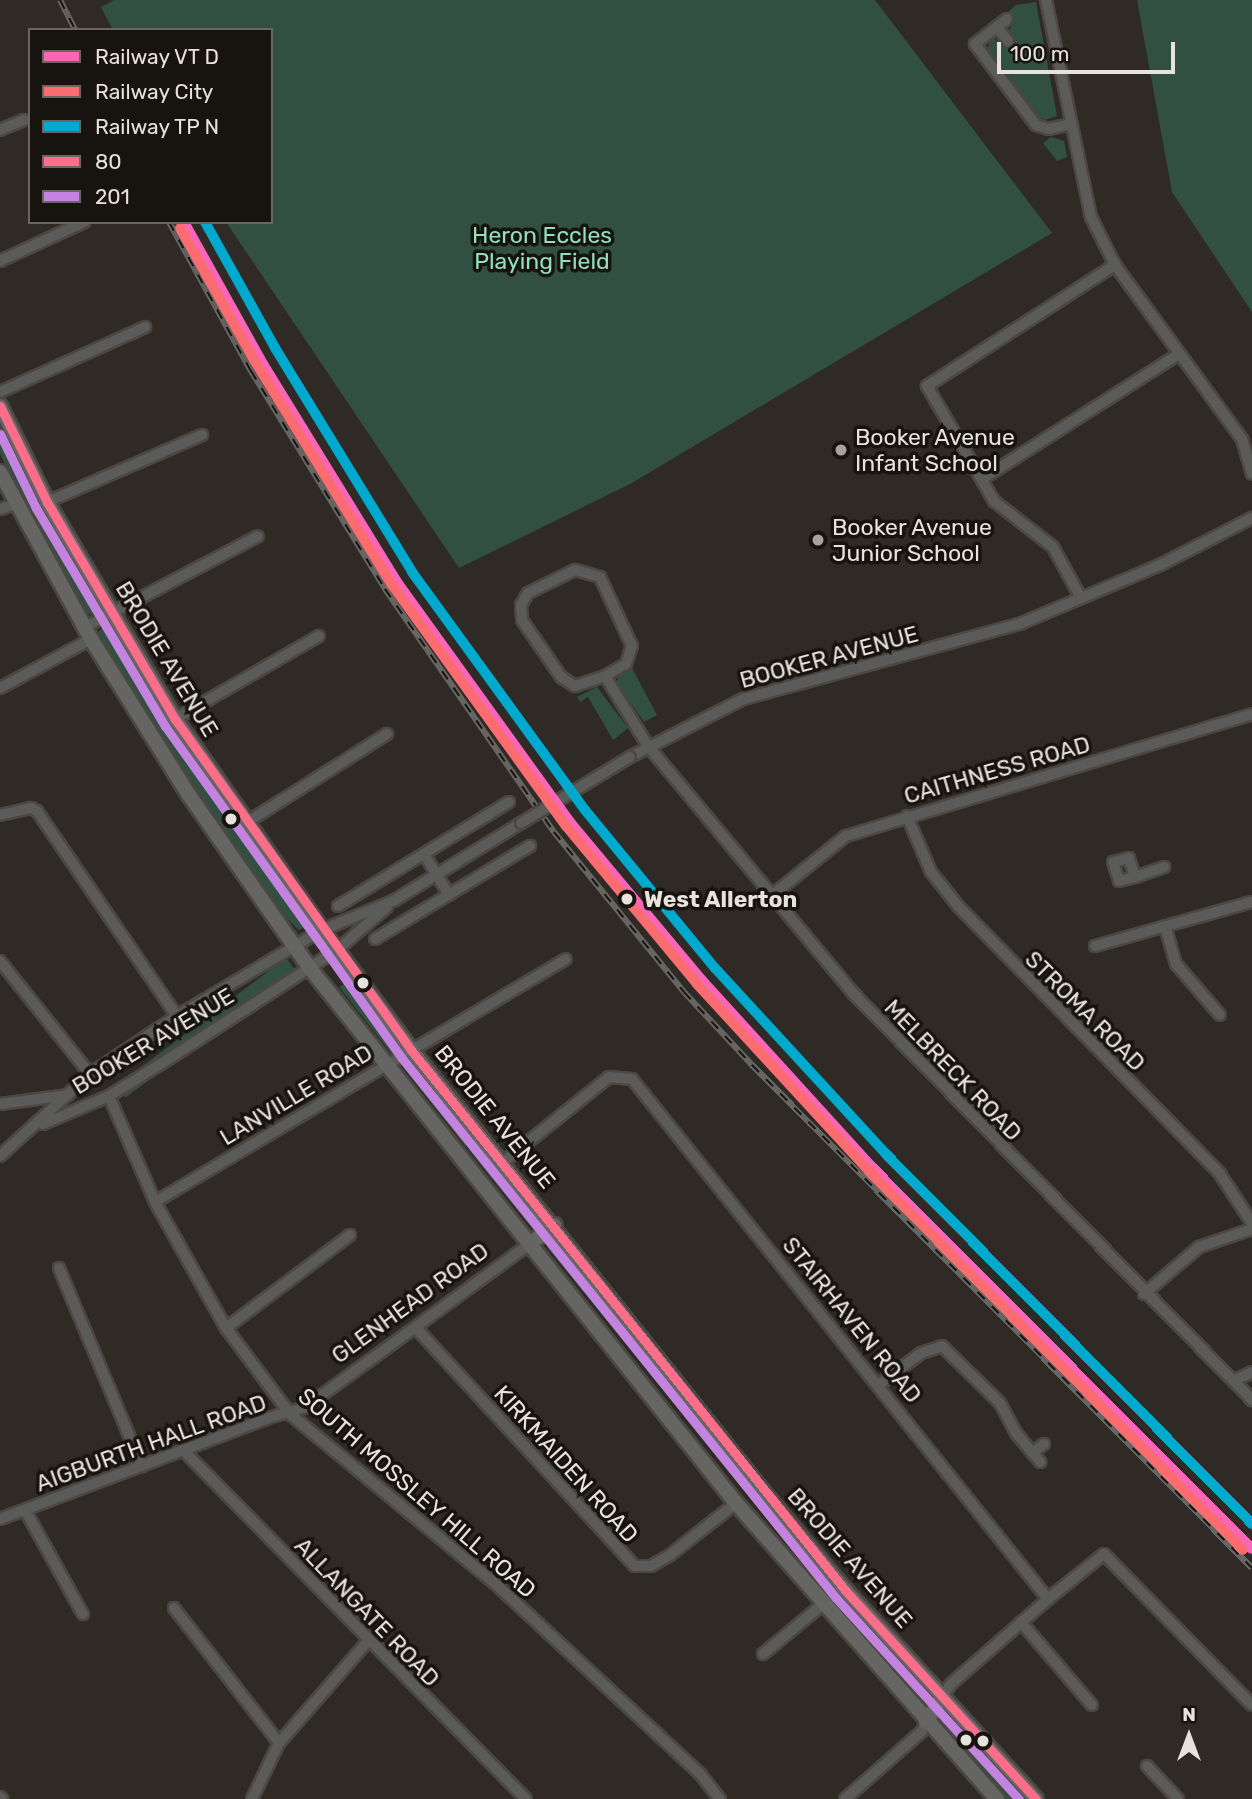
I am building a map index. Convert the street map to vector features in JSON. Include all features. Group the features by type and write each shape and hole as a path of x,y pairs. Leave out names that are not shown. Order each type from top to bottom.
{"street":[{"path":"1046,0 1091,217 1115,265 1241,439 1252,474"},
{"path":"1007,19 975,44 1036,125 1048,129 1071,124"},
{"path":"997,27 1008,41"},
{"path":"0,130 24,120"},
{"path":"0,261 80,224"},
{"path":"1081,598 1053,547 994,501 928,393 928,383 1115,265"},
{"path":"0,392 145,327"},
{"path":"982,479 1179,354"},
{"name":"BRODIE AVENUE","path":"0,406 47,502 175,719 244,824 411,1050 554,1225 760,1488 942,1697 1036,1799"},
{"path":"47,502 202,435"},
{"path":"0,472 88,633 189,795 296,944 309,967 736,1503 822,1605 997,1799"},
{"path":"0,509 16,504"},
{"name":"BOOKER AVENUE","path":"36,1128 90,1074 177,1016 322,930 395,900 648,746 743,699 994,633 1081,598 1252,518"},
{"path":"0,688 88,633 110,611 258,536"},
{"path":"575,570 600,577 632,646 626,664 605,676 575,686 561,677 522,620 522,605 528,593 575,570"},
{"path":"175,719 319,636"},
{"name":"MELBRECK ROAD","path":"605,676 648,746 770,897 854,994 1144,1294 1252,1400"},
{"name":"CAITHNESS ROAD","path":"770,897 846,836 1252,714"},
{"path":"244,824 387,734"},
{"path":"338,906 509,802"},
{"path":"0,815 31,808 37,811 177,1016"},
{"name":"STROMA ROAD","path":"906,816 931,872 958,906 1220,1174 1252,1223"},
{"path":"375,939 530,846"},
{"path":"424,854 449,895"},
{"path":"1135,877 1164,867"},
{"path":"349,899 359,915"},
{"name":"BOOKER AVENUE","path":"36,1128 109,1096 337,950 395,900"},
{"path":"1095,946 1252,902"},
{"path":"1165,926 1175,964 1220,1015"},
{"name":"LANVILLE ROAD","path":"155,1202 566,959"},
{"path":"0,961 90,1074"},
{"name":"STAIRHAVEN ROAD","path":"502,1163 609,1077 632,1079 880,1384 1048,1599"},
{"path":"0,1104 68,1095"},
{"name":"SOUTH MOSSLEY HILL ROAD","path":"109,1096 155,1202 226,1328 290,1414 500,1588 701,1775 720,1799"},
{"path":"0,1156 36,1128"},
{"name":"GLENHEAD ROAD","path":"290,1414 416,1328 554,1225"},
{"path":"1144,1294 1199,1247 1252,1229"},
{"path":"226,1328 350,1235"},
{"path":"59,1268 142,1466"},
{"name":"KIRKMAIDEN ROAD","path":"416,1328 635,1566 651,1566 670,1555 736,1503"},
{"path":"880,1384 921,1353 942,1346 1000,1403 1040,1462"},
{"path":"1233,1381 1252,1372"},
{"name":"AIGBURTH HALL ROAD","path":"0,1520 268,1418 290,1414"},
{"path":"1032,1453 1044,1444"},
{"name":"ALLANGATE ROAD","path":"183,1450 526,1799"},
{"name":"AIGBURTH HALL ROAD","path":"25,1510 83,1614"},
{"path":"845,1799 922,1731 942,1697 1021,1622 1104,1554 1252,1705"},
{"path":"763,1654 822,1605"},
{"path":"174,1608 278,1744"},
{"path":"1021,1622 1092,1704"},
{"path":"252,1799 278,1744 368,1641"},
{"path":"1147,1766 1178,1799"}],"green space":[{"name":"Heron Eccles Playing Field","path":"114,0 875,0 1052,233 630,484 459,568 227,224 273,224 273,28 112,28 101,7"},
{"path":"1137,0 1252,0 1252,312 1172,192"},
{"path":"1036,2 1057,116 1045,120 1031,114 985,52 992,38 1007,46 1013,41 1009,31 1013,21 1007,13 1016,5"},
{"path":"1051,137 1064,141 1067,157 1057,161 1043,143"},
{"path":"0,422 100,610 99,615 84,614 25,506 0,454"},
{"path":"104,625 233,819 308,919 306,927 299,930 283,915 155,730 97,634"},
{"path":"632,668 657,715 644,722 617,683 618,676"},
{"path":"597,687 628,728 613,740 588,697 580,702 577,697"},
{"path":"286,958 295,970 126,1098 117,1086"},
{"path":"353,979 404,1049 391,1053 339,987"},
{"path":"411,1056 470,1134 464,1139 467,1148 401,1065"},
{"path":"480,1140 545,1221 534,1230 468,1149"},
{"path":"559,1238 928,1694 917,1704 547,1247"},
{"path":"949,1715 1027,1799 1005,1799 937,1724"}],"railway":[{"path":"60,0 74,28"},
{"path":"170,224 251,371 385,589 554,832 684,992 752,1065 1252,1568"}],"transit line":[{"path":"185,224 263,364 397,582 570,822 701,979 873,1168 1252,1549"},
{"path":"206,224 275,348 412,572 585,810 715,968 887,1155 1252,1524"},
{"name":"80","path":"0,406 47,502 175,719 411,1050 845,1590 1036,1799"},
{"name":"201","path":"0,434 36,508 165,726 401,1057 836,1598 1019,1799"}],"rail line":[{"name":"City","path":"180,228 254,360 392,585 566,826 697,984 869,1171 1243,1550"}],"place":[{"name":"Booker Avenue Infant School","path":"841,450"},
{"name":"Booker Avenue Junior School","path":"818,540"},
{"name":"West Allerton","path":"627,899"}]}
